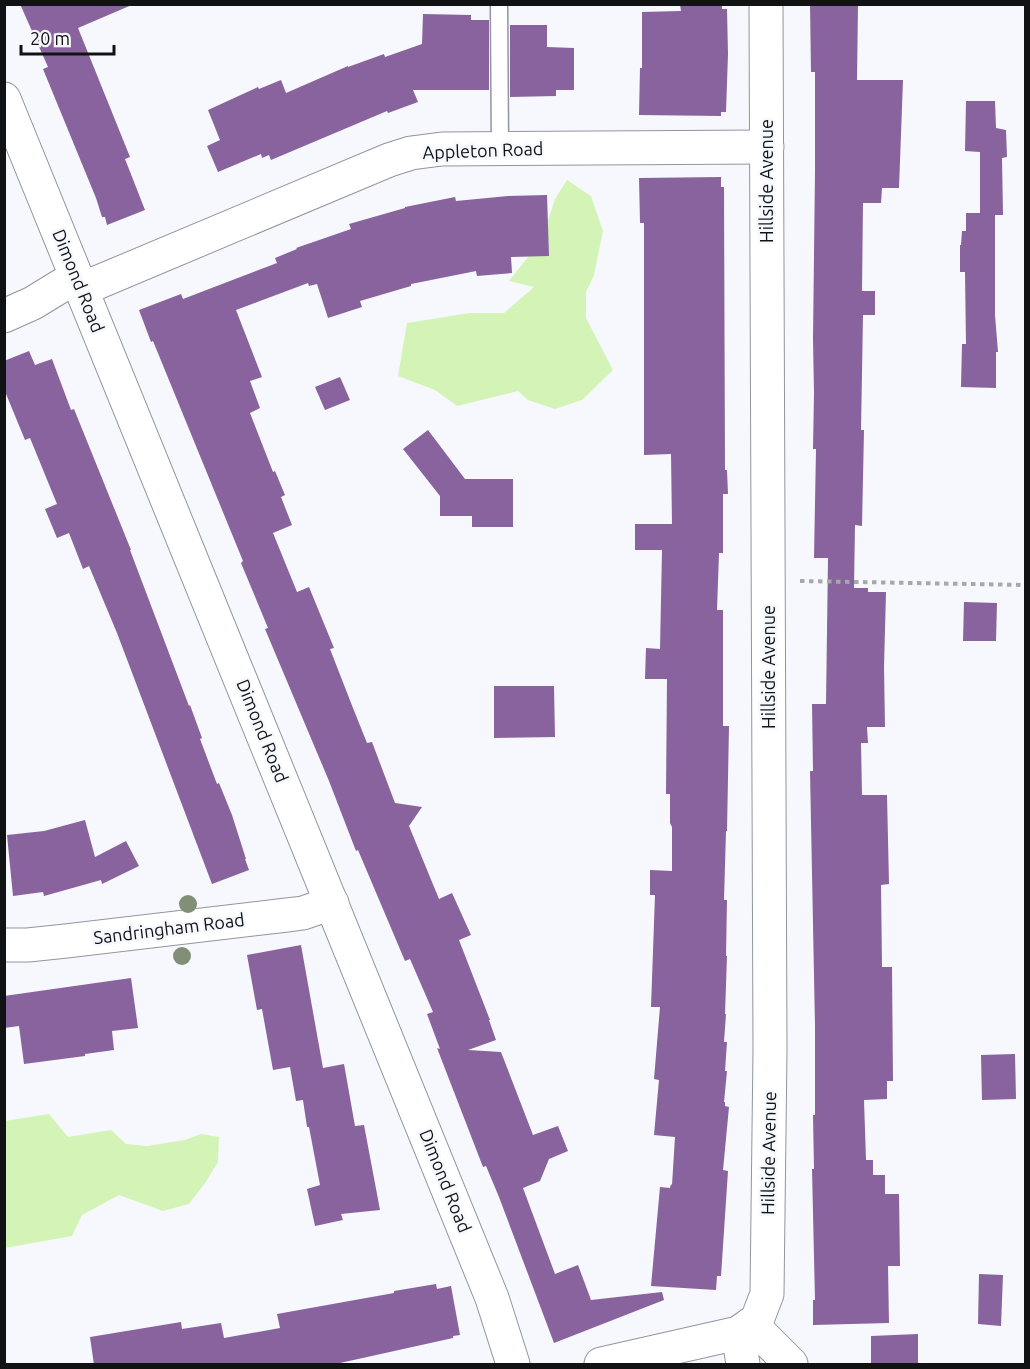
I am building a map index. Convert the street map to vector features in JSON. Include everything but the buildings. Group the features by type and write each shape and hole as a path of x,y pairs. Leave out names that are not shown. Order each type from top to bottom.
{"street":[{"name":"Hillside Avenue","path":"744,1341 757,1320 767,1294 770,1050 766,4"},
{"name":"Dimond Road","path":"4,99 492,1298 513,1365"},
{"name":"Appleton Road","path":"4,316 33,303 64,284 80,284 411,153 433,150 767,147"},
{"name":"Sandringham Road","path":"4,945 66,941 303,913 332,903"},
{"path":"601,1365 744,1341 791,1365"}],"lane":[{"path":"499,4 500,149"}],"path":[{"path":"769,580 1026,585"}],"green space":[{"path":"567,180 591,196 603,231 594,275 586,292 586,318 613,370 582,400 555,409 528,400 518,391 457,406 435,390 398,376 407,323 470,313 504,313 534,287 509,281 542,239 555,199"},
{"path":"49,1114 68,1137 111,1130 126,1144 147,1146 185,1140 201,1134 219,1137 218,1162 189,1204 163,1211 119,1195 82,1215 72,1236 5,1248 5,1121"}]}
